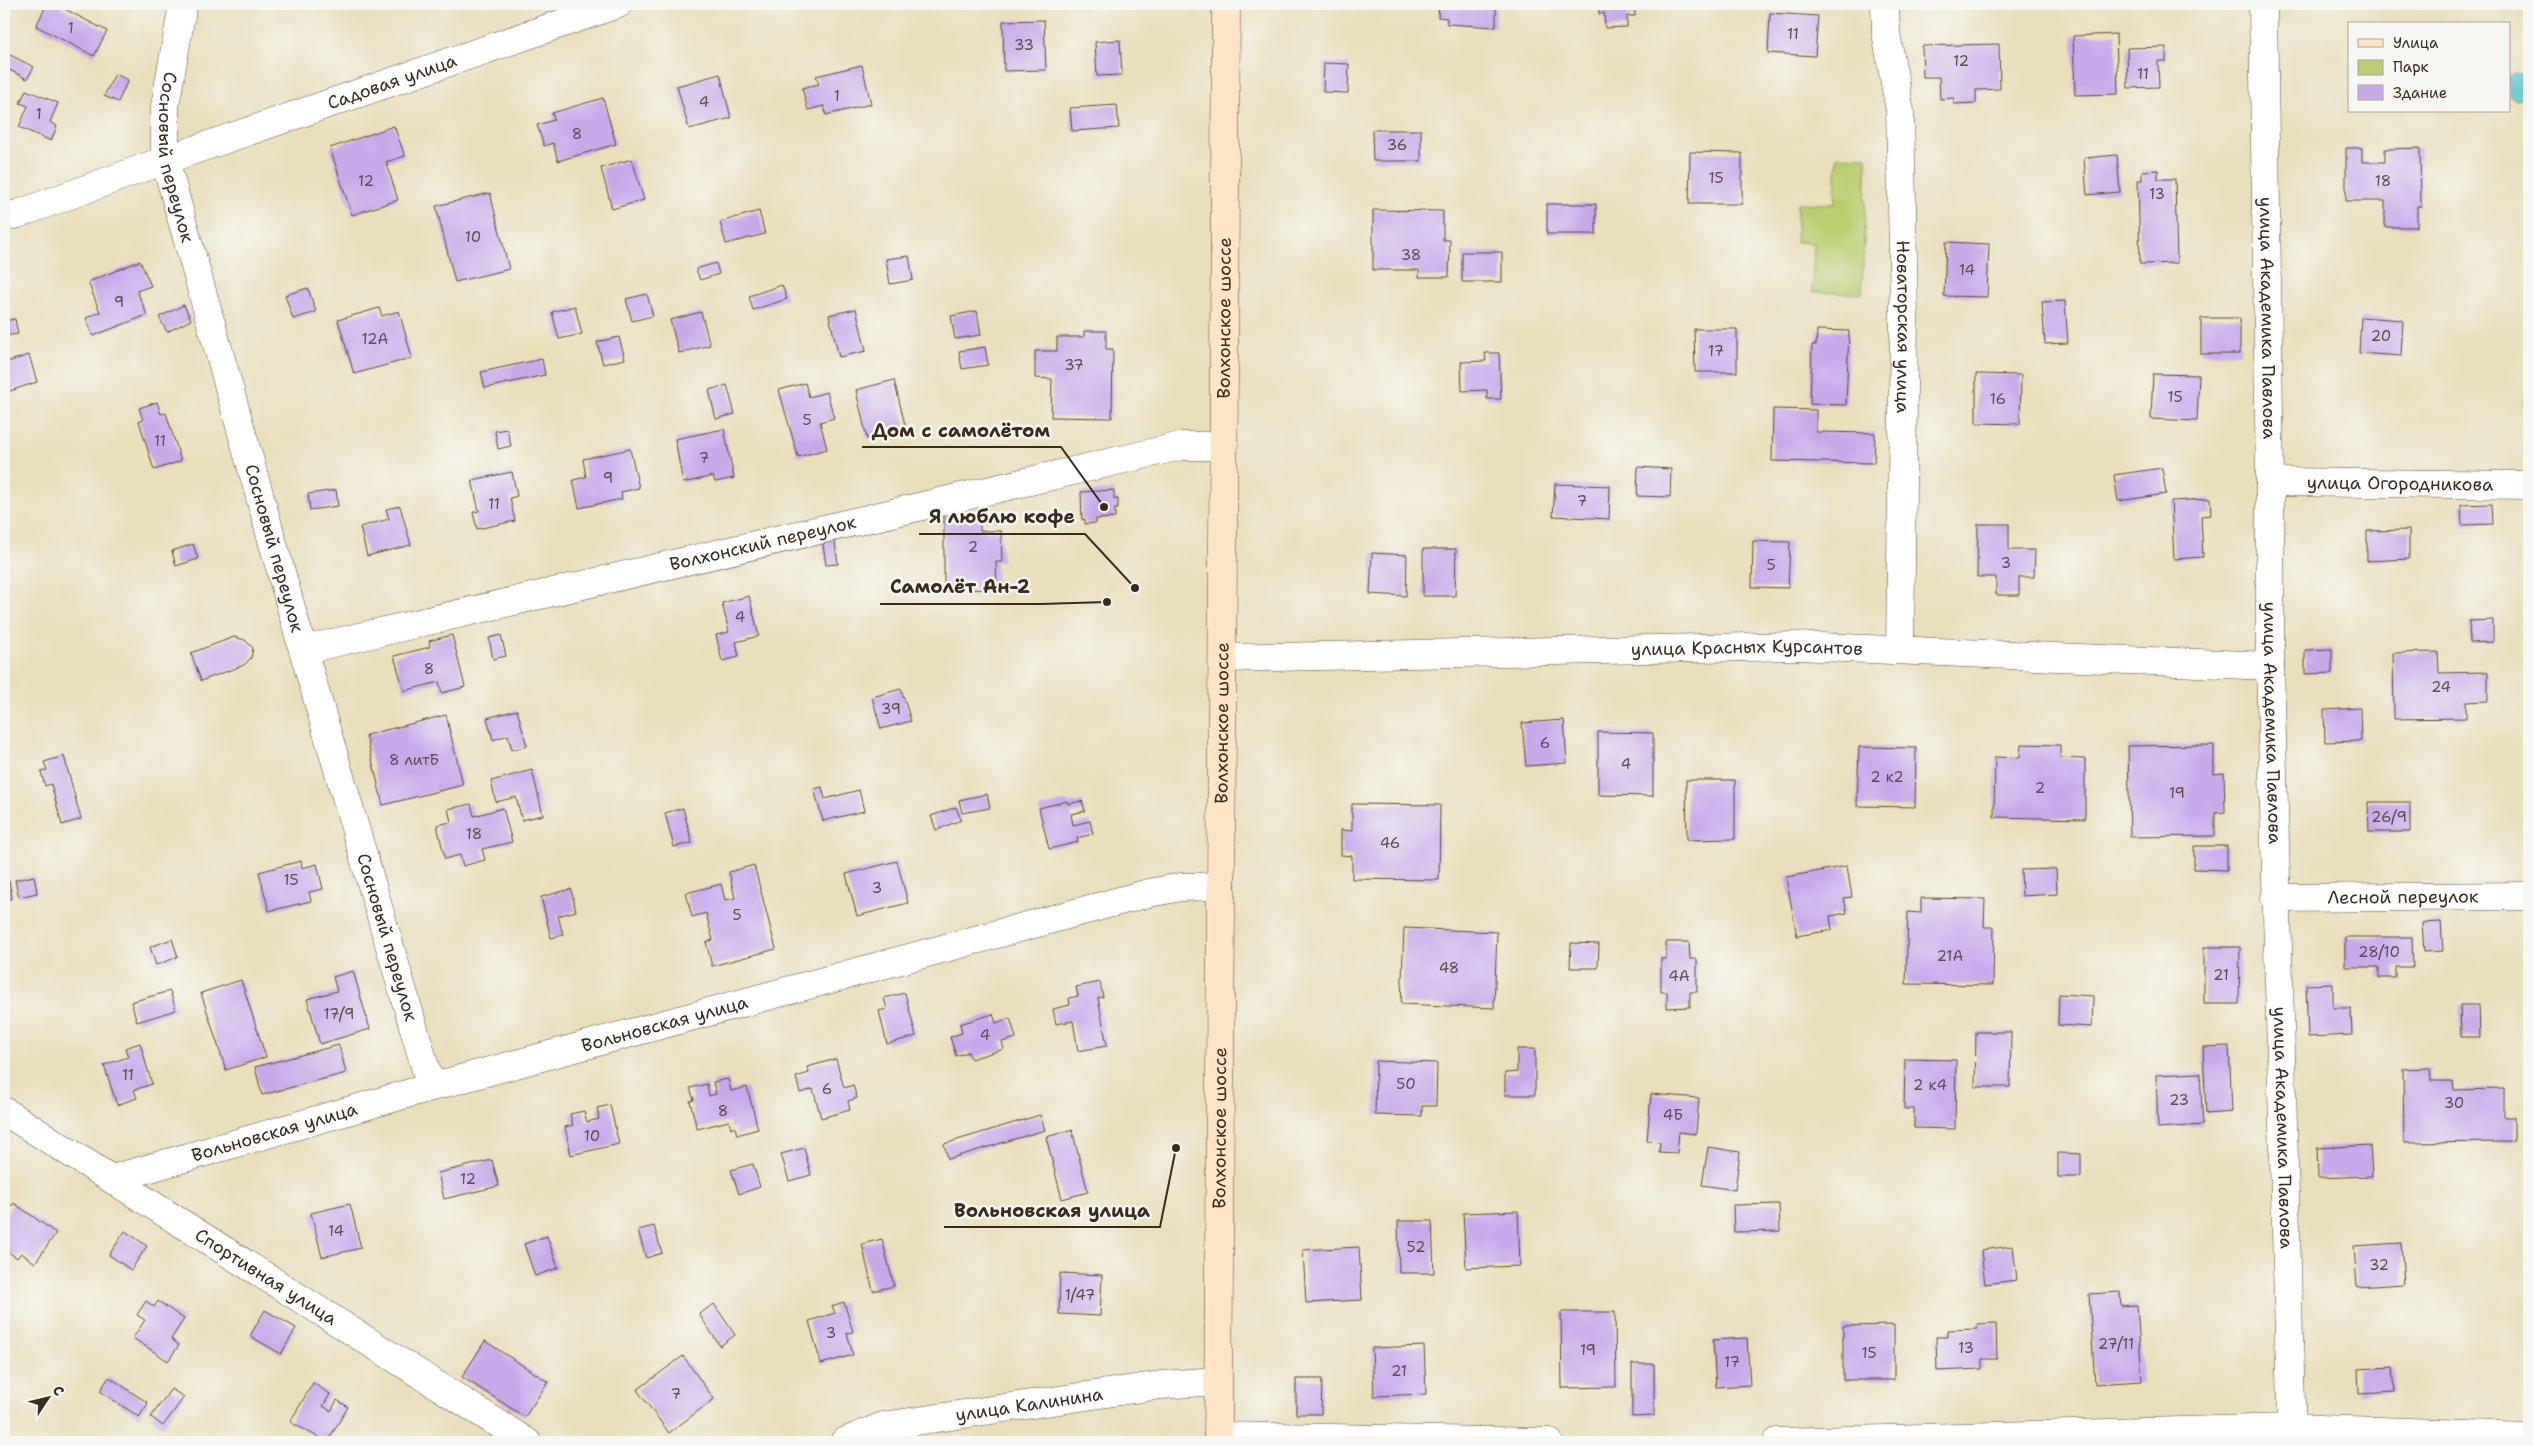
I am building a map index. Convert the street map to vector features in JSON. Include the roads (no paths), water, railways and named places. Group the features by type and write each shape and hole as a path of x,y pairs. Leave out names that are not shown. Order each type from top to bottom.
{"main road":[{"name":"Волхонское шоссе","path":"1218,1439 1226,4"}],"street":[{"name":"Сосновый переулок","path":"183,4 165,106 166,160 303,650 431,1087"},
{"name":"Садовая улица","path":"4,217 18,214 166,160 618,4"},
{"name":"Новаторская улица","path":"1885,4 1886,33 1900,111 1902,186 1904,316 1900,650"},
{"name":"улица Академика Павлова","path":"2263,4 2270,482 2270,666 2291,1435"},
{"name":"Волхонский переулок","path":"303,650 1181,446 1224,446"},
{"name":"улица Огородникова","path":"2270,482 2529,485"},
{"name":"улица Красных Курсантов","path":"1223,658 1796,646 2270,666"},
{"name":"Вольновская улица","path":"112,1179 431,1087 1149,894 1181,887 1221,886"},
{"name":"Лесной переулок","path":"2275,898 2529,896"},
{"name":"Спортивная улица","path":"4,1111 527,1442"},
{"name":"улица Калинина","path":"844,1442 883,1426 1161,1385 1218,1381"},
{"path":"1777,1442 2291,1435 2529,1436"},
{"path":"1218,1439 1549,1442"}],"water":[{"path":"2515,73 2524,73 2529,76 2529,95 2527,98 2515,99 2510,96 2510,76"}],"place":[{"name":"Дом с самолётом","path":"1104,507"},
{"name":"Я люблю кофе","path":"1135,588"},
{"name":"Самолёт Ан-2","path":"1107,602"},
{"name":"Вольновская улица","path":"1176,1148"}]}
